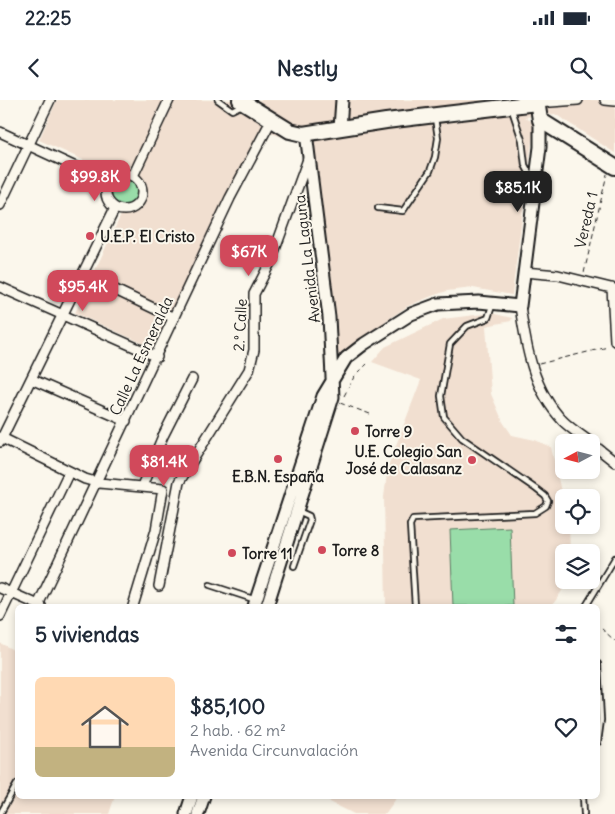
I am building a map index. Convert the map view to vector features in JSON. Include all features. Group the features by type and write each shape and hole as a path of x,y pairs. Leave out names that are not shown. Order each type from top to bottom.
{"main road":[{"path":"243,102 290,132 306,133 503,104 537,102 540,120 612,165"}],"street":[{"path":"0,204 50,100"},
{"path":"133,176 169,100"},
{"path":"340,128 342,100"},
{"path":"537,102 578,100"},
{"path":"605,100 615,101"},
{"name":"Calle La Esmeralda","path":"41,604 96,482 157,357 230,198 272,119"},
{"path":"540,120 535,184 520,306 532,366 539,385 559,415 581,434"},
{"path":"0,132 108,182"},
{"name":"Avenida La Laguna","path":"268,604 333,396 329,317 306,133"},
{"name":"2.° Calle","path":"160,586 179,482 250,365 254,350 254,294 273,255 309,156"},
{"path":"118,174 133,176 141,186 140,200 130,210 115,208 106,198 105,188 108,182 118,174"},
{"path":"115,208 84,275 1,439 69,472 96,482 163,488 156,530 134,604"},
{"path":"524,272 558,276 614,288 615,343"},
{"path":"84,275 174,318"},
{"path":"0,287 157,357"},
{"name":"Avenida La Laguna","path":"255,603 323,396 346,358 364,344 411,314 438,304 456,302 520,306"},
{"path":"31,379 126,421"},
{"path":"142,486 162,436 192,379"},
{"path":"600,450 615,462"},
{"path":"0,616 69,472"},
{"path":"0,588 36,604"},
{"path":"186,814 191,799"},
{"path":"198,814 203,799"}],"lane":[{"path":"218,100 232,110 243,102"},
{"path":"503,104 522,140 525,165 535,184"},
{"path":"378,208 403,210 430,171 438,138 434,115"},
{"path":"415,604 410,525 413,519 535,513 546,506 548,501 536,489 462,438 444,417 441,396 450,344 467,326 488,318 493,303"},
{"path":"294,566 310,520 308,516 297,511"},
{"path":"587,604 615,558"},
{"path":"210,585 255,603"},
{"path":"600,701 600,727"},
{"path":"0,814 15,788"},
{"path":"583,799 584,814"}],"path":[{"name":"Vereda 1","path":"582,281 612,165"},
{"path":"532,366 615,343"},
{"path":"340,403 370,414"},
{"path":"601,628 615,641"}],"shaded area":[{"path":"57,100 615,100 615,153 555,114 524,117 534,125 512,295 473,288 447,291 432,296 408,306 387,320 339,359 311,146 261,130 158,350 75,313 121,215 140,207 145,193 141,180 136,175 120,170 112,173 39,140"},
{"name":"U.E. Colegio San José de Calasanz","path":"491,313 512,318 511,321 486,326 491,394 503,422 512,435 535,440 551,447 555,465 555,479 558,479 560,489 555,489 555,534 569,534 570,544 555,544 555,589 563,589 553,604 386,604 384,497 388,466 421,380 372,362 385,347 443,319"},
{"path":"0,643 15,651 15,799 114,799 109,814 0,814"},
{"path":"329,799 396,799 385,814 354,814 330,802"}],"green space":[{"path":"124,176 130,177 135,181 139,186 139,198 135,203 130,207 124,208 118,207 113,203 109,198 108,192 109,186 113,181 118,177"},
{"path":"510,527 513,604 453,604 450,530"}],"place":[{"name":"U.E.P. El Cristo","path":"90,236"},
{"name":"Torre 9","path":"355,431"},
{"name":"E.B.N. España","path":"278,459"},
{"name":"U.E. Colegio San José de Calasanz","path":"472,460"},
{"name":"Torre 8","path":"322,550"},
{"name":"Torre 11","path":"232,553"}]}
